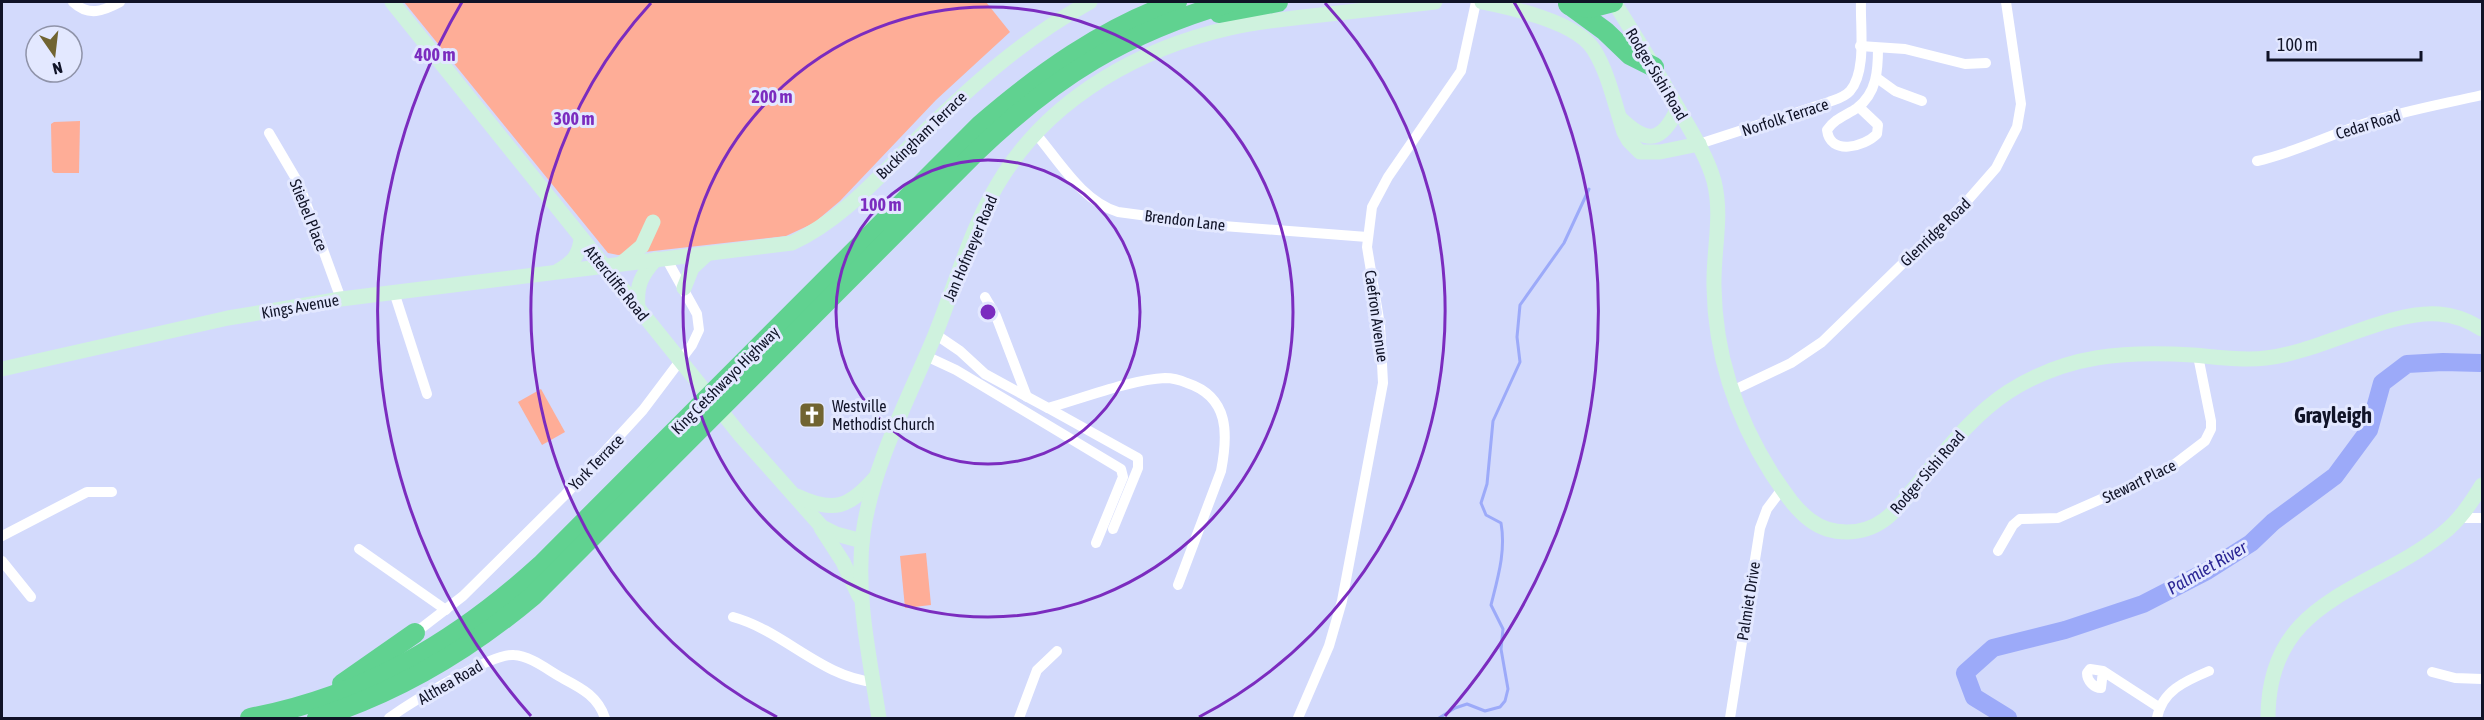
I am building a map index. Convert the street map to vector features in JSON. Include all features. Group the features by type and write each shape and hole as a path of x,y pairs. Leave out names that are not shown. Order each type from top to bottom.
{"highway":[{"name":"King Cetshwayo Highway","path":"317,710 348,691 414,660 450,639 512,591 541,566 980,125 1038,77 1085,44 1161,6 1177,2"},
{"name":"King Cetshwayo Highway","path":"250,718 317,710 368,700 426,672 483,635 518,609 563,567 1006,123 1055,83 1103,53 1154,28 1231,2"},
{"path":"1103,53 1208,16 1278,2"},
{"path":"1564,3 1590,8 1613,2"},
{"path":"1564,3 1605,31 1630,55 1654,67"},
{"path":"317,710 415,633"}],"main road":[{"name":"Attercliffe Road","path":"392,2 581,239 791,494 816,521 836,534 862,541"},
{"name":"Buckingham Terrace","path":"603,265 782,245 819,228 849,205 988,71 1036,35 1090,2"},
{"name":"Jan Hofmeyer Road","path":"879,718 863,607 862,541 870,503 879,473 972,238 990,199 1017,154 1068,102 1084,90 1128,65 1184,42 1246,25 1435,2"},
{"path":"1482,2 1526,13 1569,29 1588,41 1599,58 1618,116 1629,141 1640,152 1660,152 1699,144"},
{"name":"Rodger Sishi Road","path":"1613,2 1699,144 1713,177 1719,223 1713,276 1714,314 1720,355 1731,391 1758,450 1782,489 1806,517 1819,525 1844,532 1865,529 1885,520 1982,411 2026,381 2065,364 2109,354 2151,353 2244,359 2287,355 2400,319 2422,315 2454,316 2482,329"},
{"path":"1618,116 1639,135 1652,137 1664,132 1678,108"},
{"path":"622,263 642,246 653,222"},
{"path":"553,274 575,259 581,239"},
{"path":"684,288 692,268 707,254"},
{"path":"638,308 636,291 639,280 661,258"},
{"name":"Kings Avenue","path":"2,369 228,318 341,299 553,274 603,265"},
{"path":"791,494 819,505 836,507 861,494 879,473"},
{"path":"2268,718 2273,678 2281,656 2291,637 2307,618 2319,607 2346,590 2424,548 2459,518 2482,485"},
{"path":"816,521 843,562 863,607"}],"street":[{"path":"74,2 85,10 97,12 120,2"},
{"name":"Caefron Avenue","path":"1298,718 1329,645 1342,601 1383,382 1382,346 1367,237 1372,207 1379,191 1461,71 1476,2"},
{"name":"Norfolk Terrace","path":"1699,144 1829,102 1848,93 1859,74 1861,2"},
{"name":"Glenridge Road","path":"1731,391 1791,363 1822,342 1968,200 1996,168 2017,128 2021,104 2006,2"},
{"path":"1860,46 1905,49 1965,64 1986,63"},
{"path":"1859,106 1878,125 1877,134 1865,143 1854,146 1841,146 1835,143 1828,136 1828,127 1859,106 1877,78 1878,48"},
{"path":"1877,78 1895,91 1922,100"},
{"name":"Cedar Road","path":"2257,161 2276,157 2367,123 2482,95"},
{"name":"Stiebel Place","path":"269,134 299,184 341,299"},
{"name":"Brendon Lane","path":"1036,134 1088,196 1101,206 1112,210 1223,226 1367,237"},
{"name":"York Terrace","path":"415,633 480,580 565,495 630,426 692,345 699,330 697,314 684,288 661,258"},
{"path":"394,292 427,394"},
{"path":"984,297 996,316 1027,397"},
{"path":"935,334 960,351 985,374 1138,458 1138,468 1113,529"},
{"path":"926,356 1011,402 1123,470 1123,477 1096,543"},
{"name":"Stewart Place","path":"1998,551 2013,525 2020,519 2049,520 2068,514 2167,470 2205,441 2211,429 2211,414 2198,356"},
{"path":"1048,408 1163,378 1194,385 1209,393 1214,399 1225,426 1221,471 1178,585"},
{"name":"Palmiet Drive","path":"1730,718 1760,528 1767,509 1782,489"},
{"path":"2,536 87,492 112,492"},
{"path":"2459,518 2482,518"},
{"path":"359,549 446,610"},
{"path":"2,561 31,597"},
{"path":"733,618 762,628 844,677 874,682"},
{"path":"1019,718 1036,670 1057,651"},
{"name":"Althea Road","path":"389,718 489,660 506,655 531,660 585,691 597,701 604,715"},
{"path":"2103,671 2158,713 2169,694 2180,685 2209,671"},
{"path":"2432,672 2455,678 2482,679"}],"shaded area":[{"path":"404,2 986,2 1010,32 936,100 840,201 814,223 786,236 618,255 608,253"},
{"path":"80,121 79,173 54,173 52,171 51,124"},
{"path":"541,389 565,432 542,445 518,402"},
{"path":"926,553 931,605 905,608 900,556"}],"waterway":[{"path":"1439,718 1467,704 1485,711 1500,707 1505,701 1508,689 1501,649 1503,629 1491,605 1503,544 1501,523 1486,515 1481,503 1487,484 1493,421 1520,362 1517,337 1520,305 1564,243 1589,189"},
{"name":"Palmiet River","path":"2008,718 1974,697 1965,673 1993,648 2065,630 2143,604 2207,571 2251,543 2273,522 2335,476 2369,430 2382,383 2407,364 2481,363"}],"place":[{"name":"Westville Methodist Church","path":"812,415"}],"district":[{"name":"Grayleigh","path":"2333,415"}]}
